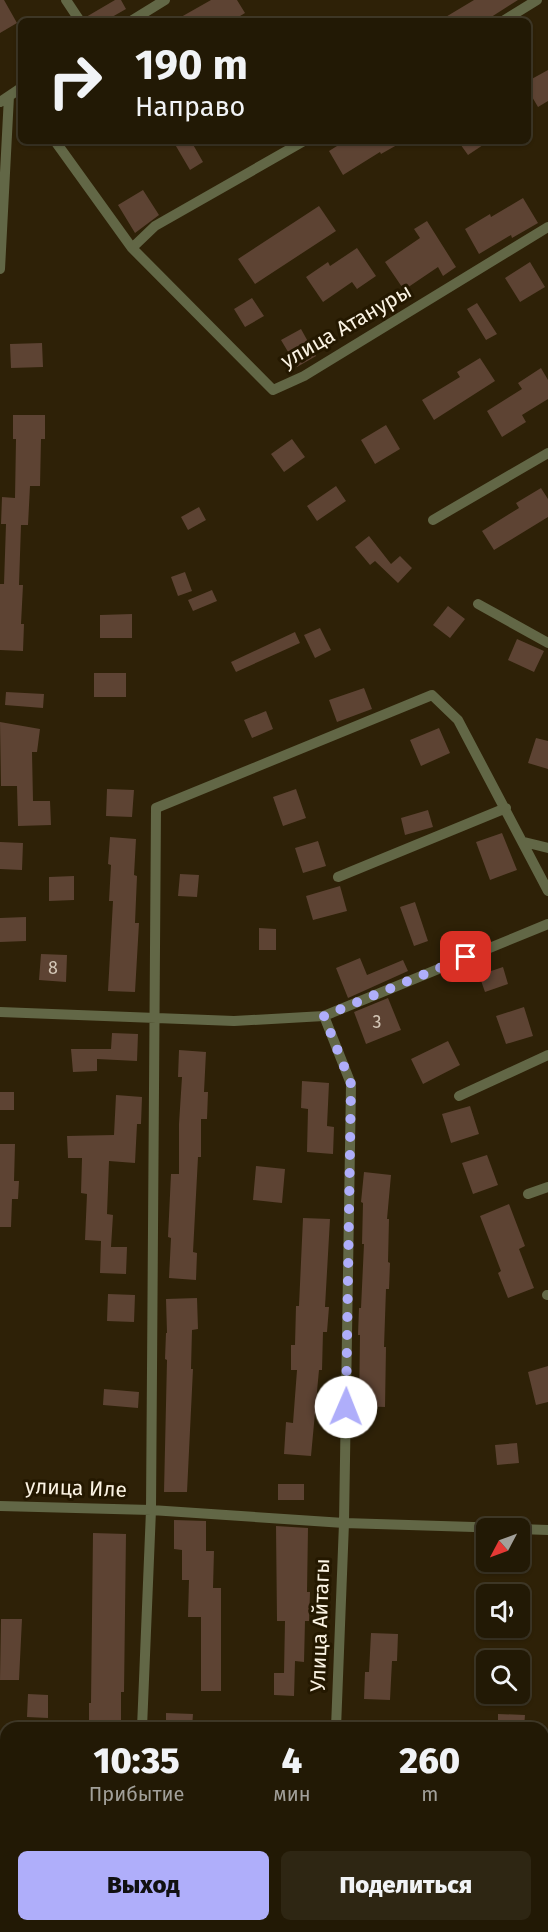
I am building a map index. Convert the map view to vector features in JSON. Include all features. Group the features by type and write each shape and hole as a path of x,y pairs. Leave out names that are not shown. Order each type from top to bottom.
{"street":[{"path":"66,0 78,18"},
{"path":"136,18 165,0"},
{"path":"507,18 537,0"},
{"path":"0,268 14,94"},
{"path":"57,144 132,248 156,226 299,144"},
{"name":"улица Атануры","path":"132,248 273,390 304,376 548,227"},
{"path":"433,520 548,453"},
{"path":"478,604 548,643"},
{"path":"142,1722 151,1510 156,808 432,695 458,720 548,891"},
{"path":"338,877 506,808"},
{"path":"524,842 548,849"},
{"path":"0,1012 234,1021 324,1016 548,924"},
{"name":"Улица Айтагы","path":"324,1016 351,1084 344,1523 336,1722"},
{"path":"459,1096 548,1056"},
{"path":"528,1194 548,1187"},
{"name":"улица Иле","path":"0,1506 151,1510"},
{"path":"151,1510 344,1523 476,1527"},
{"path":"530,1529 548,1530"}],"building":[{"path":"0,0 4,0 17,23 0,33"},
{"path":"115,0 121,0 126,9 110,18 86,17"},
{"path":"211,0 237,0 245,13 237,18 179,18"},
{"path":"474,0 518,0 490,18 444,18"},
{"path":"548,70 548,101 538,107 531,95 531,79"},
{"path":"175,144 193,144 203,162 190,170"},
{"path":"340,144 399,144 381,154 380,152 343,175 329,151"},
{"path":"460,144 484,144 468,155"},
{"path":"143,190 159,215 135,233 118,205"},
{"path":"523,198 538,223 512,238 511,235 479,254 465,229"},
{"path":"319,206 336,231 255,284 238,259"},
{"path":"427,221 456,267 443,276 438,267 404,290 385,262 420,238 414,229"},
{"path":"357,248 376,276 357,289 352,282 323,302 306,277 328,262 330,266"},
{"path":"530,262 545,287 520,302 505,278"},
{"path":"252,298 264,316 245,327 234,309"},
{"path":"477,303 497,334 486,340 467,309"},
{"path":"301,329 316,356 297,367 281,340"},
{"path":"42,343 43,367 11,368 10,344"},
{"path":"480,358 495,381 434,420 422,400 460,377 457,372"},
{"path":"541,368 548,380 548,399 522,415 526,422 502,437 487,411 522,389 518,383"},
{"path":"13,415 45,415 45,439 41,439 40,486 30,486 28,525 21,525 19,585 23,585 21,624 24,624 23,651 0,650 0,584 4,584 6,524 1,524 2,497 15,498 16,439 13,439"},
{"path":"386,425 400,449 375,464 361,440"},
{"path":"292,439 305,457 284,472 271,454"},
{"path":"336,486 346,501 317,521 307,506"},
{"path":"541,488 548,499 548,517 494,550 482,531 519,508 516,503"},
{"path":"199,507 206,520 188,530 181,517"},
{"path":"369,536 391,564 400,556 412,568 398,583 375,561 370,565 355,547"},
{"path":"185,572 192,591 178,596 171,577"},
{"path":"212,590 217,601 193,611 188,600"},
{"path":"448,606 465,619 450,638 433,625"},
{"path":"132,614 132,638 100,638 100,615"},
{"path":"320,628 331,650 315,658 304,635"},
{"path":"295,632 300,643 236,672 231,662"},
{"path":"517,639 544,651 534,672 508,660"},
{"path":"94,673 126,673 126,697 94,697"},
{"path":"364,688 372,709 337,722 329,700"},
{"path":"6,692 44,694 43,708 5,705"},
{"path":"266,711 273,729 252,738 244,720"},
{"path":"0,722 40,729 37,752 32,752 33,801 50,801 51,825 18,826 17,786 1,786"},
{"path":"439,728 450,753 421,766 410,740"},
{"path":"536,738 548,741 548,769 528,763"},
{"path":"107,789 134,790 132,817 106,816"},
{"path":"296,789 306,818 283,826 273,797"},
{"path":"428,810 433,827 405,835 401,818"},
{"path":"502,833 517,870 490,880 476,842"},
{"path":"110,837 136,839 135,923 139,923 135,992 108,991 113,901 109,901"},
{"path":"318,841 326,866 303,873 295,848"},
{"path":"0,842 23,843 22,870 0,869"},
{"path":"180,874 199,875 197,897 178,896"},
{"path":"74,876 74,900 49,901 49,877"},
{"path":"340,886 347,911 313,920 306,896"},
{"path":"415,902 428,941 414,946 400,907"},
{"path":"26,917 26,941 0,942 0,918"},
{"path":"259,928 276,929 276,950 259,950"},
{"path":"41,954 67,955 66,982 39,980"},
{"path":"360,958 367,975 403,960 408,971 348,998 336,968"},
{"path":"503,967 508,984 485,992 479,975"},
{"path":"388,998 401,1030 366,1044 354,1012"},
{"path":"524,1007 533,1036 506,1044 496,1016"},
{"path":"112,1033 138,1034 137,1061 97,1059 97,1071 73,1072 71,1049 111,1049"},
{"path":"448,1041 460,1065 423,1084 411,1059"},
{"path":"179,1050 206,1052 204,1092 208,1092 207,1119 201,1119 201,1157 198,1157 193,1252 197,1253 196,1280 169,1278 171,1174 179,1174 182,1077 178,1077"},
{"path":"302,1081 329,1083 327,1126 334,1127 333,1154 307,1152 308,1109 301,1108"},
{"path":"0,1092 14,1092 14,1110 0,1110"},
{"path":"116,1095 142,1097 141,1124 137,1124 135,1163 109,1161 107,1214 113,1215 111,1247 127,1247 126,1274 100,1273 101,1241 85,1240 87,1194 81,1193 82,1158 68,1158 67,1136 114,1135"},
{"path":"470,1106 479,1134 451,1143 442,1114"},
{"path":"0,1144 15,1144 14,1181 19,1181 18,1199 12,1199 11,1227 0,1227"},
{"path":"487,1155 498,1185 473,1194 462,1163"},
{"path":"256,1166 285,1169 282,1203 253,1200"},
{"path":"364,1172 391,1175 387,1219 389,1219 388,1262 390,1263 389,1289 386,1289 385,1407 359,1406 360,1335 358,1335 364,1244 362,1244 363,1203 361,1202"},
{"path":"509,1204 525,1246 519,1249 534,1288 508,1298 498,1273 501,1271 480,1216"},
{"path":"303,1218 330,1219 325,1307 329,1307 327,1332 323,1332 322,1370 319,1370 311,1456 284,1454 286,1422 293,1423 297,1370 291,1370 291,1345 295,1345 296,1306 299,1306"},
{"path":"108,1294 135,1295 134,1322 107,1321"},
{"path":"197,1298 198,1329 192,1330 191,1369 193,1369 187,1492 164,1492 166,1299"},
{"path":"548,1366 548,1402 536,1405 528,1372"},
{"path":"104,1389 139,1392 138,1408 103,1405"},
{"path":"517,1443 519,1463 497,1465 495,1445"},
{"path":"278,1484 304,1484 304,1500 278,1500"},
{"path":"174,1520 206,1521 206,1551 214,1551 213,1588 221,1588 221,1691 201,1691 201,1617 188,1617 189,1580 182,1580 182,1550 174,1549"},
{"path":"276,1526 308,1528 309,1621 305,1621 304,1662 295,1661 294,1696 274,1695 274,1673 284,1673 285,1621 277,1621"},
{"path":"93,1533 126,1534 124,1692 121,1692 121,1722 89,1722 89,1703 91,1703"},
{"path":"1,1619 22,1619 19,1680 0,1680"},
{"path":"371,1633 398,1634 397,1661 392,1661 390,1700 364,1699 365,1672 369,1672"},
{"path":"28,1694 48,1695 48,1718 27,1717"},
{"path":"166,1713 193,1714 192,1722 166,1722"},
{"path":"498,1714 525,1715 524,1722 498,1722"}],"route":[{"path":"346,1407 351,1084 324,1016 466,957"}]}
